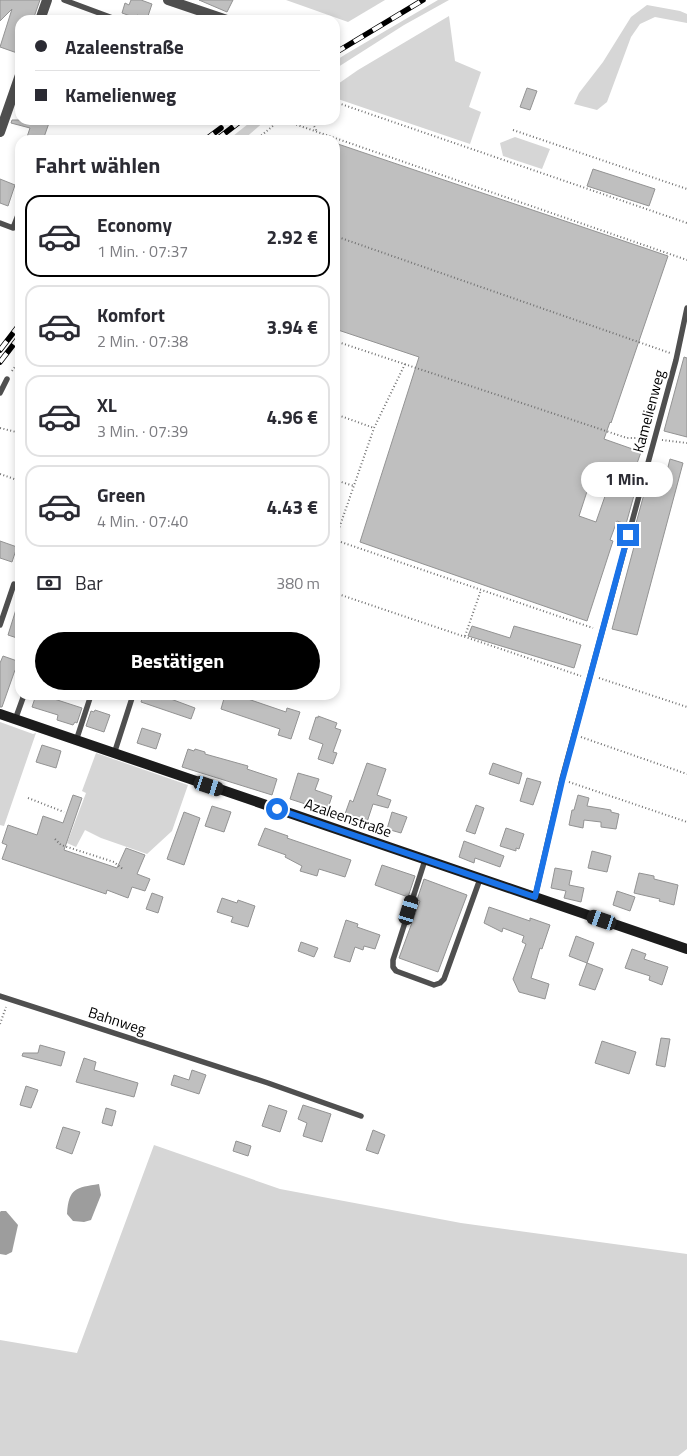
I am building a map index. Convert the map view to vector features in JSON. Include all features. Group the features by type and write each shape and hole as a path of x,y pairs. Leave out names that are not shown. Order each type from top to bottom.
{"street":[{"path":"42,15 47,0"},
{"path":"168,0 212,15"},
{"path":"0,132 15,89"},
{"name":"Azaleenstraße","path":"0,714 687,949"}],"lane":[{"path":"64,0 104,15"},
{"path":"0,223 13,228 15,223"},
{"name":"Kamelienweg","path":"535,897 562,779 677,355 687,308"},
{"path":"0,393 7,380"},
{"path":"0,625 15,584"},
{"path":"15,720 22,700"},
{"path":"76,741 89,700"},
{"path":"114,754 132,700"},
{"path":"424,860 393,960 393,966 396,971 434,985 444,979 480,879"},
{"name":"Bahnweg","path":"0,996 226,1069 361,1116"}],"path":[{"path":"340,104 687,223"},
{"path":"262,135 276,125"},
{"path":"297,125 326,135"},
{"path":"314,125 317,132"},
{"path":"513,130 687,189"},
{"path":"340,140 687,260"},
{"path":"340,238 677,355"},
{"path":"340,343 627,438 687,443"},
{"path":"340,526 374,428 405,364"},
{"path":"7,380 15,367"},
{"path":"340,416 374,428"},
{"path":"0,428 15,432"},
{"path":"0,474 15,479"},
{"path":"340,482 354,486"},
{"path":"340,542 602,631"},
{"path":"464,636 481,590"},
{"path":"340,595 687,707"},
{"path":"574,735 687,774"},
{"path":"562,779 687,822"},
{"path":"28,798 64,812"},
{"path":"54,839 61,845 114,862 124,870"},
{"path":"0,1024 8,998"}],"shaded area":[{"path":"286,0 385,0 348,22 340,19 340,15 328,15"},
{"path":"438,0 449,0 404,25 340,66 340,58"},
{"path":"647,5 687,14 687,23 655,17 640,24 631,37 607,102 597,110 574,104 579,93 603,62 631,17"},
{"path":"449,16 455,61 481,72 469,107 481,112 470,144 340,100 340,83"},
{"path":"247,125 260,125 249,135 234,135"},
{"path":"515,137 550,149 542,169 503,156 500,143"},
{"path":"0,722 33,734 36,733 4,826 0,825"},
{"path":"96,753 188,785 172,831 147,854 101,838 85,830 76,847 67,843 86,793 82,791"},
{"path":"154,1145 280,1189 461,1223 687,1254 687,1449 678,1456 0,1456 0,1340 77,1353"},
{"path":"99,1184 101,1195 91,1220 84,1222 73,1221 67,1214 72,1194 79,1188"},
{"path":"1,1211 6,1211 18,1225 12,1252 6,1255 0,1254"}],"building":[{"path":"0,0 40,0 35,15 15,15 15,52 0,47 12,9 0,21"},
{"path":"131,0 141,0 152,4 148,15 128,15 122,13 125,3 129,5"},
{"path":"199,0 233,0 227,12"},
{"path":"527,88 537,91 530,110 520,107"},
{"path":"19,125 48,125 45,135 28,135 30,128"},
{"path":"340,145 668,256 604,439 641,452 634,472 640,474 626,524 617,521 610,540 613,541 587,621 360,542 419,357 340,331","holes":["593,473 611,479 596,522 579,516"]},
{"path":"593,169 655,189 649,206 587,186"},
{"path":"0,179 15,185 8,206 0,203"},
{"path":"684,357 687,358 687,437 664,431"},
{"path":"670,459 683,463 637,635 612,629 639,528 635,527 647,483 663,487"},
{"path":"0,541 15,546 12,562 0,558"},
{"path":"15,613 15,637 8,635"},
{"path":"472,626 510,638 514,626 581,645 574,668 468,636"},
{"path":"3,656 15,660 15,670 2,707 0,707 0,663"},
{"path":"34,700 57,700 82,708 77,723 75,722 73,725 57,720 58,715 32,707"},
{"path":"142,700 173,700 195,708 191,719 141,702"},
{"path":"224,700 251,700 286,712 287,708 300,712 291,739 278,735 280,729 221,709"},
{"path":"95,710 110,715 104,732 86,726 91,711 94,712"},
{"path":"318,716 337,723 335,728 341,730 333,752 337,753 333,764 318,759 323,744 309,739"},
{"path":"142,728 161,734 156,749 137,743"},
{"path":"42,745 61,751 56,768 36,762"},
{"path":"188,749 194,751 195,749 205,752 205,754 248,766 247,769 277,779 272,795 182,767"},
{"path":"367,763 386,769 377,795 391,800 388,808 373,804 367,822 345,814 350,800 353,802"},
{"path":"493,763 522,773 519,784 489,774"},
{"path":"298,773 319,779 315,790 332,796 327,811 290,799"},
{"path":"527,778 541,782 533,805 520,801"},
{"path":"73,795 82,798 64,850 117,868 126,848 145,855 137,874 150,879 145,891 132,887 128,898 107,890 106,894 2,859 7,845 2,843 8,825 37,835 43,816 63,823"},
{"path":"578,795 589,798 587,806 611,810 611,812 619,814 616,829 601,827 601,822 584,820 583,828 569,825"},
{"path":"476,805 484,808 475,834 466,831"},
{"path":"212,806 231,812 224,832 205,826"},
{"path":"184,812 200,818 184,865 167,859"},
{"path":"392,812 407,817 401,833 387,829"},
{"path":"265,828 288,836 287,838 351,860 345,877 319,869 317,876 300,871 302,866 285,857 286,855 258,845"},
{"path":"506,828 524,834 519,849 516,848 516,851 500,846"},
{"path":"464,841 504,856 500,867 475,858 474,863 459,857"},
{"path":"592,851 611,856 607,872 588,868"},
{"path":"382,865 415,876 408,897 375,885"},
{"path":"555,868 572,871 569,885 584,888 581,902 564,898 566,891 551,888"},
{"path":"639,873 654,876 654,879 678,885 674,905 659,901 660,899 634,893"},
{"path":"424,879 467,895 438,972 399,958 420,901 417,900"},
{"path":"617,891 635,897 630,911 613,905"},
{"path":"152,893 163,897 158,913 146,909"},
{"path":"222,898 237,903 238,900 255,906 248,927 231,922 233,917 217,912"},
{"path":"489,907 530,921 530,918 550,925 542,949 540,948 531,978 549,984 545,999 519,992 513,979 526,944 522,942 524,936 503,928 502,932 484,923"},
{"path":"346,920 358,924 357,927 380,935 375,949 364,946 363,950 355,947 350,962 334,957"},
{"path":"576,936 594,943 587,963 569,956"},
{"path":"301,942 318,948 314,957 298,951"},
{"path":"632,949 646,954 644,959 668,967 662,985 649,980 650,976 625,968"},
{"path":"587,963 603,969 595,990 579,985"},
{"path":"661,1038 670,1039 665,1067 656,1065"},
{"path":"602,1041 636,1052 629,1074 595,1063"},
{"path":"40,1045 65,1052 61,1066 22,1056 23,1053 38,1053"},
{"path":"84,1058 96,1062 94,1070 138,1083 134,1097 76,1082"},
{"path":"192,1070 206,1075 199,1094 171,1085 174,1075 189,1080"},
{"path":"26,1086 38,1090 31,1108 20,1105"},
{"path":"269,1105 287,1111 280,1132 262,1126"},
{"path":"303,1105 331,1114 322,1142 303,1136 307,1123 298,1119"},
{"path":"106,1108 116,1111 112,1126 102,1123"},
{"path":"63,1127 80,1132 72,1154 56,1148"},
{"path":"373,1130 385,1135 378,1154 366,1150"},
{"path":"236,1141 251,1146 248,1156 233,1151"}],"railway":[{"path":"340,50 423,0"},
{"path":"222,135 236,125"},
{"path":"212,135 221,128"},
{"path":"0,350 15,330"},
{"path":"0,362 15,342"}],"route":[{"path":"277,809 535,897 562,781 628,535"}]}
